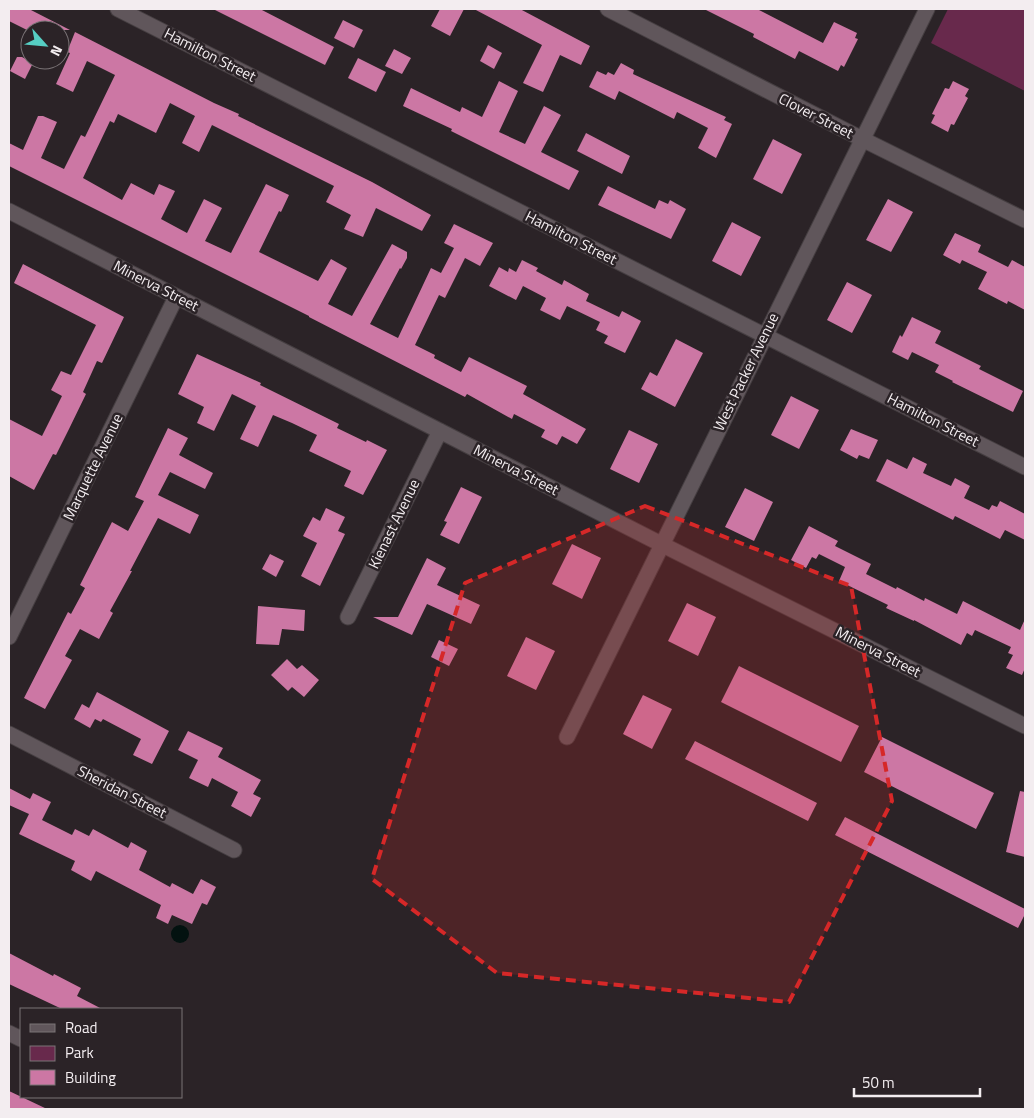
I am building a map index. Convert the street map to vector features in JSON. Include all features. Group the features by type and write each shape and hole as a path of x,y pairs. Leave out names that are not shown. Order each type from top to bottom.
{"street":[{"name":"Hamilton Street","path":"118,9 1025,467"},
{"name":"Clover Street","path":"608,9 1025,220"},
{"name":"West Packer Avenue","path":"566,737 927,9"},
{"name":"Minerva Street","path":"9,211 661,544 1025,726"},
{"name":"Marquette Avenue","path":"9,637 176,296"},
{"name":"Kienast Avenue","path":"348,617 440,431"},
{"name":"Sheridan Street","path":"9,734 234,850"}],"highlighted area":[{"path":"645,506 851,586 892,801 789,1002 497,973 372,879 465,583"}],"green space":[{"path":"948,9 1025,9 1025,91 931,43"}],"shaded area":[{"path":"176,925 184,925 189,930 187,941 176,943 171,938 171,930"}],"building":[{"path":"9,9 29,9 50,20 20,20 20,26 9,21"},
{"path":"213,9 260,9 334,47 325,65"},
{"path":"440,9 464,9 450,36 431,26"},
{"path":"474,9 520,9 590,46 581,65 560,55 543,92 523,83 542,45"},
{"path":"704,9 757,9 823,43 834,22 857,33 855,38 858,39 844,67 841,65 838,71 799,51 795,59 753,37 754,34"},
{"path":"343,20 363,30 354,48 334,38"},
{"path":"75,32 372,182 431,215 422,231 376,208 363,237 344,229 351,215 326,202 334,186 212,125 199,152 182,143 195,116 170,103 156,133 118,114 114,123 110,121 83,178 122,200 131,183 154,195 159,184 175,191 161,219 187,233 204,199 222,208 205,241 231,253 266,184 289,195 259,252 318,281 331,259 347,268 328,304 352,316 392,244 407,252 407,258 370,324 398,338 431,268 441,273 454,248 444,243 454,224 493,243 480,266 465,258 445,298 439,295 415,345 435,355 434,358 461,372 469,357 527,386 523,394 586,429 577,444 562,436 557,445 541,437 545,430 514,414 512,419 467,394 465,397 309,316 9,166 9,143 23,150 38,116 43,116 57,122 41,158 64,169 81,135 85,137 115,75 87,61 73,92 56,84 62,70 70,70 70,44"},
{"path":"488,45 502,53 494,69 480,61"},
{"path":"394,49 411,58 402,74 385,66"},
{"path":"17,57 20,57 20,70 30,70 25,79 10,71"},
{"path":"358,58 386,72 376,92 348,78"},
{"path":"621,63 634,70 633,74 726,117 724,120 732,124 716,158 698,148 708,128 677,112 674,119 619,91 615,100 589,87 597,71 606,75 608,72 614,75"},
{"path":"499,81 518,91 499,132 525,144 544,106 561,115 541,152 579,171 569,190 451,131 452,129 403,106 411,88 460,112 462,107 482,117"},
{"path":"953,81 969,89 965,96 968,98 954,125 951,124 948,132 931,123 935,115 932,114 945,88 949,89"},
{"path":"586,133 630,156 622,174 577,151"},
{"path":"773,139 802,154 782,194 753,179"},
{"path":"608,186 655,209 659,200 668,204 670,200 686,209 671,239 598,205"},
{"path":"888,199 913,212 891,252 866,240"},
{"path":"732,222 761,237 741,276 712,261"},
{"path":"955,233 981,245 978,252 1008,267 1012,260 1025,267 1025,310 1008,301 1007,304 978,289 987,272 962,260 960,264 943,255"},
{"path":"522,260 538,268 536,271 562,285 564,280 589,294 586,301 619,317 622,311 641,321 625,353 604,343 608,336 596,330 600,322 567,306 560,320 540,310 546,298 523,286 516,300 489,286 499,267 508,272 509,268 516,272"},
{"path":"23,264 124,317 102,363 97,361 83,392 86,394 69,429 56,455 53,454 34,490 9,476 9,419 42,436 62,396 51,390 61,371 71,375 96,325 14,283"},
{"path":"847,282 872,295 852,333 827,320"},
{"path":"912,317 941,331 935,343 981,366 979,369 1023,391 1013,412 935,372 939,365 912,352 908,360 892,352"},
{"path":"676,339 703,353 675,407 641,389 650,372 657,376"},
{"path":"197,354 261,383 260,385 339,424 337,428 387,450 363,495 344,486 351,471 309,451 317,435 292,423 273,415 258,447 240,439 256,406 232,394 214,431 197,423 204,407 178,394"},
{"path":"791,396 819,410 799,449 771,435"},
{"path":"168,428 188,438 179,455 213,473 205,489 170,472 158,495 199,515 190,534 158,518 110,611 113,613 99,639 80,629 65,656 72,660 45,709 24,698 68,612 71,614 85,588 80,585 112,522 128,531 144,501 135,497"},
{"path":"851,429 878,440 869,459 859,455 857,459 840,450"},
{"path":"629,430 658,444 639,483 610,469"},
{"path":"913,457 927,464 923,473 951,486 955,478 970,486 964,498 989,510 992,505 997,507 1000,501 1025,514 1025,540 1005,530 1000,539 955,516 953,520 876,481 887,459 907,469"},
{"path":"461,487 482,497 459,544 440,535 447,522 444,521"},
{"path":"745,488 773,502 754,541 725,527"},
{"path":"326,508 345,517 338,531 345,534 320,586 301,576 317,543 303,536 313,517 320,521"},
{"path":"809,526 838,541 835,546 871,564 866,574 896,589 897,587 924,601 925,598 957,614 963,601 1020,630 1025,619 1025,668 1022,675 1006,668 1013,655 1008,653 1011,647 975,630 972,636 967,633 961,645 914,620 886,608 888,605 839,581 845,567 819,554 816,559 812,557 806,568 791,560"},
{"path":"572,544 601,558 582,599 552,584"},
{"path":"270,554 284,561 276,577 262,569"},
{"path":"427,558 446,568 437,585 480,605 471,624 427,604 412,635 373,617 398,617"},
{"path":"687,603 716,617 698,656 668,641"},
{"path":"258,606 305,610 304,631 282,629 279,645 256,644"},
{"path":"526,637 555,651 536,690 507,676"},
{"path":"439,640 458,649 449,666 431,657"},
{"path":"287,659 297,669 302,665 319,680 304,697 292,687 288,691 271,675"},
{"path":"739,666 859,726 841,762 721,702"},
{"path":"97,692 169,731 152,764 133,755 141,739 103,719 101,722 95,719 90,728 74,719 82,704 89,708"},
{"path":"643,695 672,709 652,749 623,734"},
{"path":"188,731 223,748 218,757 261,780 253,794 261,798 251,817 231,806 238,792 212,778 208,787 189,778 198,760 178,750"},
{"path":"882,737 994,793 976,829 864,772"},
{"path":"695,741 817,803 808,821 685,759"},
{"path":"9,788 30,799 33,793 51,802 42,820 72,835 75,829 89,836 93,829 128,848 131,842 147,851 139,870 170,887 172,883 193,894 201,879 216,887 207,905 202,903 192,924 172,915 168,924 156,918 161,905 96,871 91,881 71,870 75,861 19,834 29,814 9,805"},
{"path":"1020,791 1025,792 1025,857 1006,852"},
{"path":"845,817 1025,909 1025,914 1018,928 835,835"},
{"path":"9,953 81,988 77,996 100,1008 60,1008 9,984"},
{"path":"9,1091 20,1096 20,1098 47,1109 9,1109"}]}
